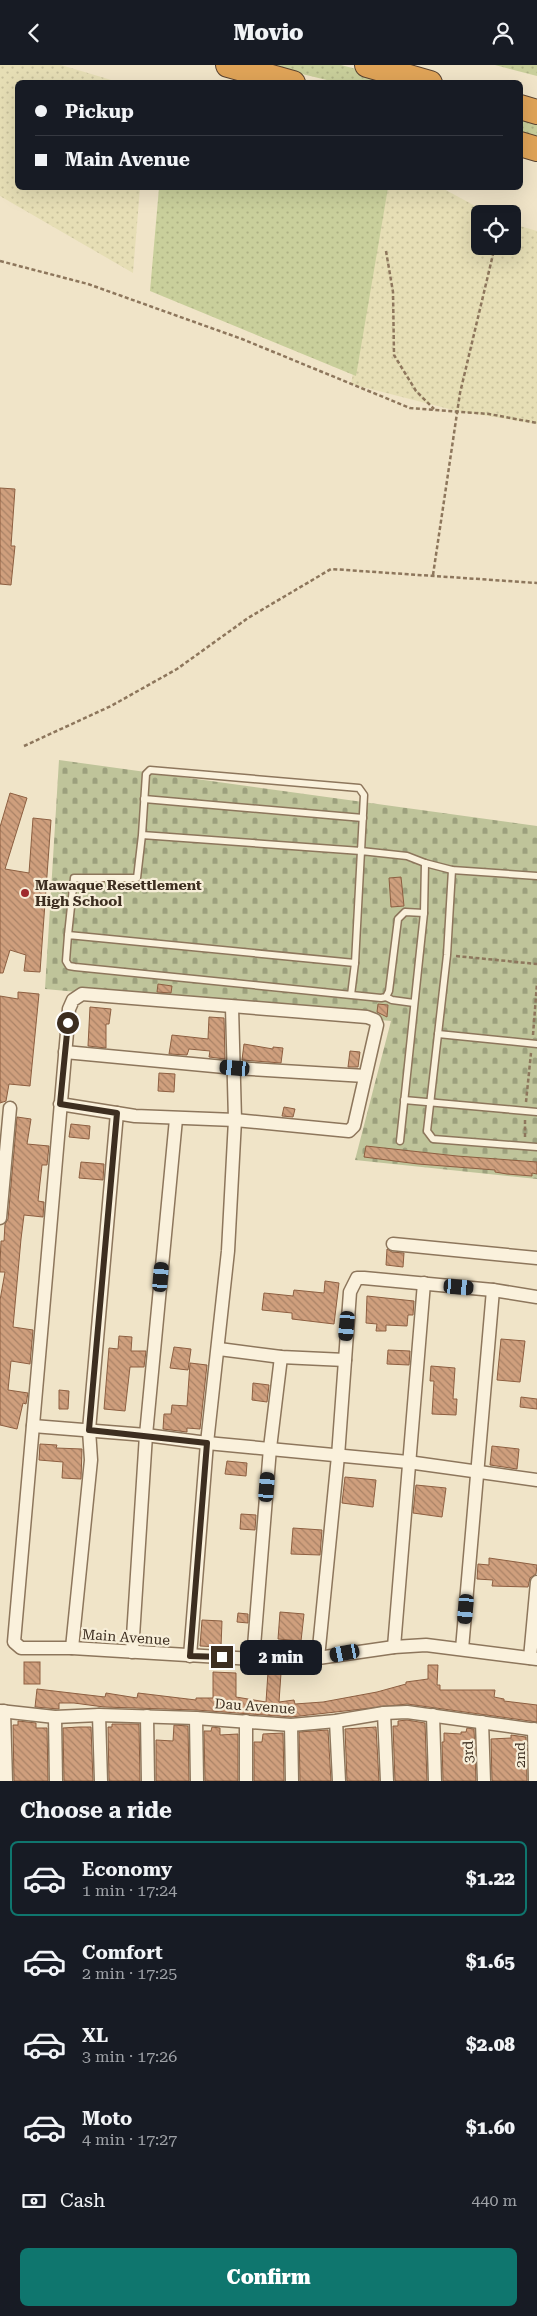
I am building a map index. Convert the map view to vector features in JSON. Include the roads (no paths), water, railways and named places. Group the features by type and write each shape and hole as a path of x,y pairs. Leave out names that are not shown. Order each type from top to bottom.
{"highway":[{"path":"228,65 282,80"},
{"path":"367,65 420,80"},
{"path":"523,108 537,112"},
{"path":"523,145 537,149"}],"street":[{"path":"60,1104 117,1113 176,1119 235,1121 349,1131 354,1126 375,1035 375,1020 367,1017 82,994 73,1000 69,1009 60,1104 55,1193 33,1426 270,1448 408,1463 537,1480"},
{"path":"190,1656 207,1443 228,1251 235,1121 232,1007"},
{"path":"65,1052 235,1068 365,1076"},
{"path":"0,1218 10,1108"},
{"path":"72,1649 91,1460 89,1430 117,1113"},
{"path":"132,1652 146,1435 176,1119"},
{"path":"393,1244 537,1258"},
{"path":"318,1658 338,1456 350,1292 357,1279 424,1283 493,1290 537,1297"},
{"path":"394,1647 424,1283"},
{"path":"462,1649 493,1290"},
{"path":"218,1349 281,1357 345,1360"},
{"path":"253,1659 270,1448 281,1357"},
{"name":"Main Avenue","path":"33,1426 14,1642 21,1648 253,1659 318,1658 394,1647 426,1645 534,1658"},
{"path":"534,1658 537,1582"},
{"path":"2,1711 6,1781"},
{"name":"Dau Avenue","path":"2,1711 55,1717 99,1715 196,1717 291,1725 336,1721 384,1713 433,1715 536,1730"},
{"path":"384,1713 387,1781"},
{"path":"99,1715 101,1781"},
{"path":"433,1715 435,1781"},
{"path":"55,1717 56,1781"},
{"path":"147,1717 148,1781"},
{"path":"196,1717 197,1781"},
{"path":"246,1721 246,1781"},
{"path":"336,1721 339,1781"},
{"name":"3rd","path":"482,1722 484,1781"},
{"path":"291,1725 292,1781"},
{"name":"2nd","path":"535,1781 536,1730"}],"lane":[{"path":"352,995 363,818 363,790 340,786 150,770 146,775 137,878 74,878 66,961 69,966 352,995 386,997 392,1001 414,1003"},
{"path":"144,799 363,818"},
{"path":"142,835 407,855 425,863 452,870 537,876"},
{"path":"400,1141 424,913 425,863"},
{"path":"452,870 447,955 428,1131 433,1139 537,1147"},
{"path":"386,997 398,919 405,912 424,913"},
{"path":"68,935 355,963"},
{"path":"438,1034 534,1044"},
{"path":"404,1100 537,1112"}],"place":[{"name":"Mawaque Resettlement High School","path":"25,893"}]}
